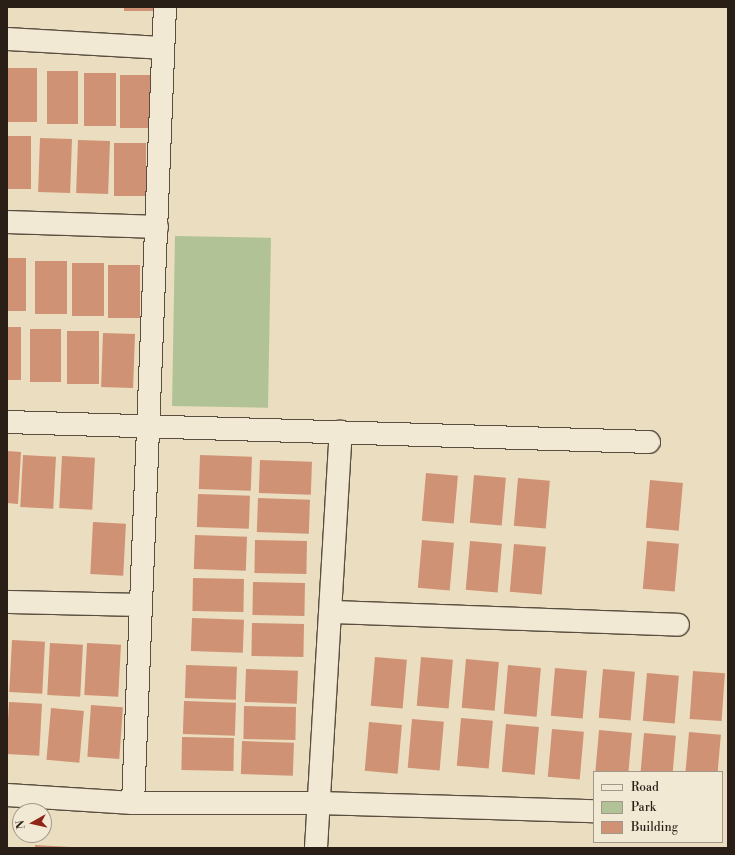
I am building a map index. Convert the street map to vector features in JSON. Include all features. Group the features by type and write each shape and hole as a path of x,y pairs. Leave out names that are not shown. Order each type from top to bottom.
{"street":[{"path":"133,803 165,7"},
{"path":"7,39 163,48"},
{"path":"7,222 157,227"},
{"path":"7,422 649,442"},
{"path":"316,848 341,432"},
{"path":"7,602 141,605"},
{"path":"331,612 678,625"},
{"path":"7,795 133,803 318,803 593,811"}],"green space":[{"path":"175,236 271,238 268,408 172,406"}],"building":[{"path":"124,7 156,7 156,11 124,11"},
{"path":"7,68 37,68 37,122 7,122"},
{"path":"47,71 78,71 78,124 47,124"},
{"path":"84,73 116,73 116,126 84,126"},
{"path":"120,75 152,75 152,128 120,128"},
{"path":"7,136 31,136 31,189 7,189"},
{"path":"40,138 72,139 70,193 38,192"},
{"path":"78,140 110,141 108,194 76,193"},
{"path":"114,143 146,143 146,196 114,196"},
{"path":"7,258 26,258 26,311 7,311"},
{"path":"35,261 67,261 67,314 35,314"},
{"path":"72,263 104,263 104,316 72,316"},
{"path":"108,265 140,265 140,318 108,318"},
{"path":"7,327 21,327 21,380 7,380"},
{"path":"30,329 61,329 61,382 30,382"},
{"path":"67,331 99,331 99,384 67,384"},
{"path":"103,333 135,334 133,388 101,387"},
{"path":"7,451 21,452 18,504 7,503"},
{"path":"23,455 56,457 53,509 20,507"},
{"path":"200,455 252,457 251,491 199,489"},
{"path":"62,456 95,458 92,510 59,508"},
{"path":"260,460 312,462 311,495 259,493"},
{"path":"426,473 458,476 454,524 422,521"},
{"path":"474,475 506,478 502,526 470,523"},
{"path":"518,478 550,481 546,529 514,526"},
{"path":"650,480 683,483 679,531 646,528"},
{"path":"198,494 250,496 249,529 197,527"},
{"path":"258,498 310,500 309,534 257,532"},
{"path":"93,522 126,524 123,576 90,574"},
{"path":"195,535 247,537 246,571 194,569"},
{"path":"255,540 307,541 306,574 254,573"},
{"path":"422,540 454,543 450,591 418,588"},
{"path":"470,541 502,544 498,593 466,590"},
{"path":"647,541 679,544 675,592 643,589"},
{"path":"514,544 546,547 542,595 510,592"},
{"path":"193,578 244,579 243,612 192,611"},
{"path":"253,582 305,583 304,616 252,615"},
{"path":"192,618 244,620 243,653 191,651"},
{"path":"252,623 304,624 303,657 251,656"},
{"path":"12,640 45,642 42,694 9,692"},
{"path":"50,643 83,645 80,697 47,695"},
{"path":"87,643 121,645 118,697 84,695"},
{"path":"375,657 407,660 403,709 371,706"},
{"path":"421,657 453,660 449,709 417,706"},
{"path":"466,659 499,662 495,711 462,708"},
{"path":"186,665 237,667 236,700 185,698"},
{"path":"508,665 541,668 537,717 504,714"},
{"path":"555,668 587,671 583,719 551,716"},
{"path":"246,669 298,671 297,704 245,702"},
{"path":"603,669 635,672 631,721 599,718"},
{"path":"693,671 725,673 722,721 690,719"},
{"path":"647,673 679,676 675,724 643,721"},
{"path":"184,701 236,703 235,736 183,734"},
{"path":"9,702 42,704 39,756 7,754"},
{"path":"91,705 123,707 119,759 87,757"},
{"path":"244,706 296,707 295,740 243,739"},
{"path":"51,708 84,711 79,763 46,760"},
{"path":"461,718 493,721 489,769 457,766"},
{"path":"412,719 444,722 440,771 408,768"},
{"path":"369,722 402,725 398,774 365,771"},
{"path":"506,724 539,727 535,775 502,772"},
{"path":"552,729 584,732 580,780 548,777"},
{"path":"599,730 632,733 629,771 595,771"},
{"path":"689,732 721,735 718,771 686,771"},
{"path":"644,733 676,736 673,771 641,771"},
{"path":"182,737 234,738 233,771 181,770"},
{"path":"242,741 294,743 293,776 241,774"},
{"path":"35,845 71,847 71,848 35,848"}]}
